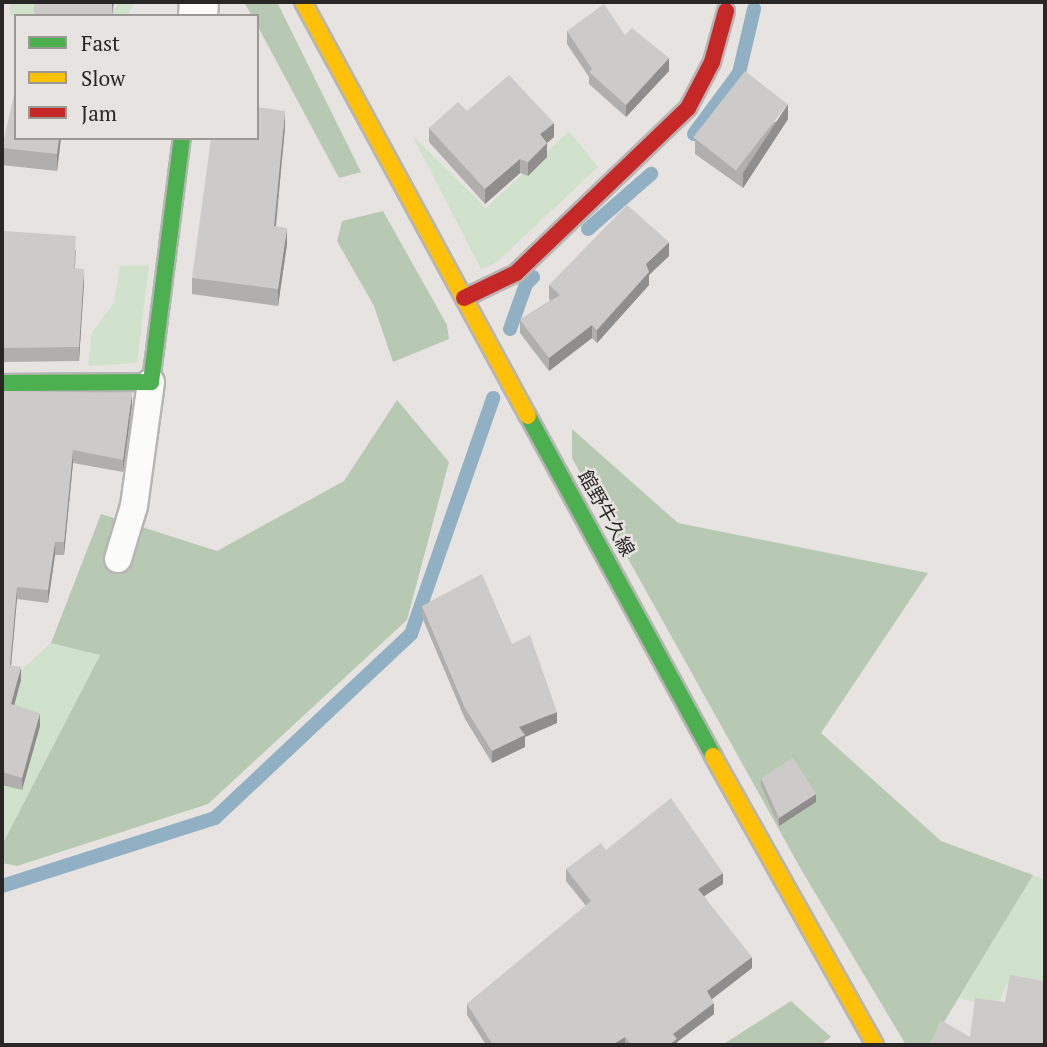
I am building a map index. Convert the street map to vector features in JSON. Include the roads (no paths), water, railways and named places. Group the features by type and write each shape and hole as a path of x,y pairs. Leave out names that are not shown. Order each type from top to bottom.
{"main road":[{"name":"館野牛久線","path":"303,2 875,1045"},
{"path":"464,298 516,273 688,108 712,62 726,11"},
{"path":"2,383 151,382 182,140"}],"lane":[{"path":"118,559 134,506 151,382"}],"waterway":[{"path":"694,134 739,73 754,9"},
{"path":"588,229 651,174"},
{"path":"510,329 526,284 533,277"},
{"path":"2,886 215,818 411,634 493,398"}]}
